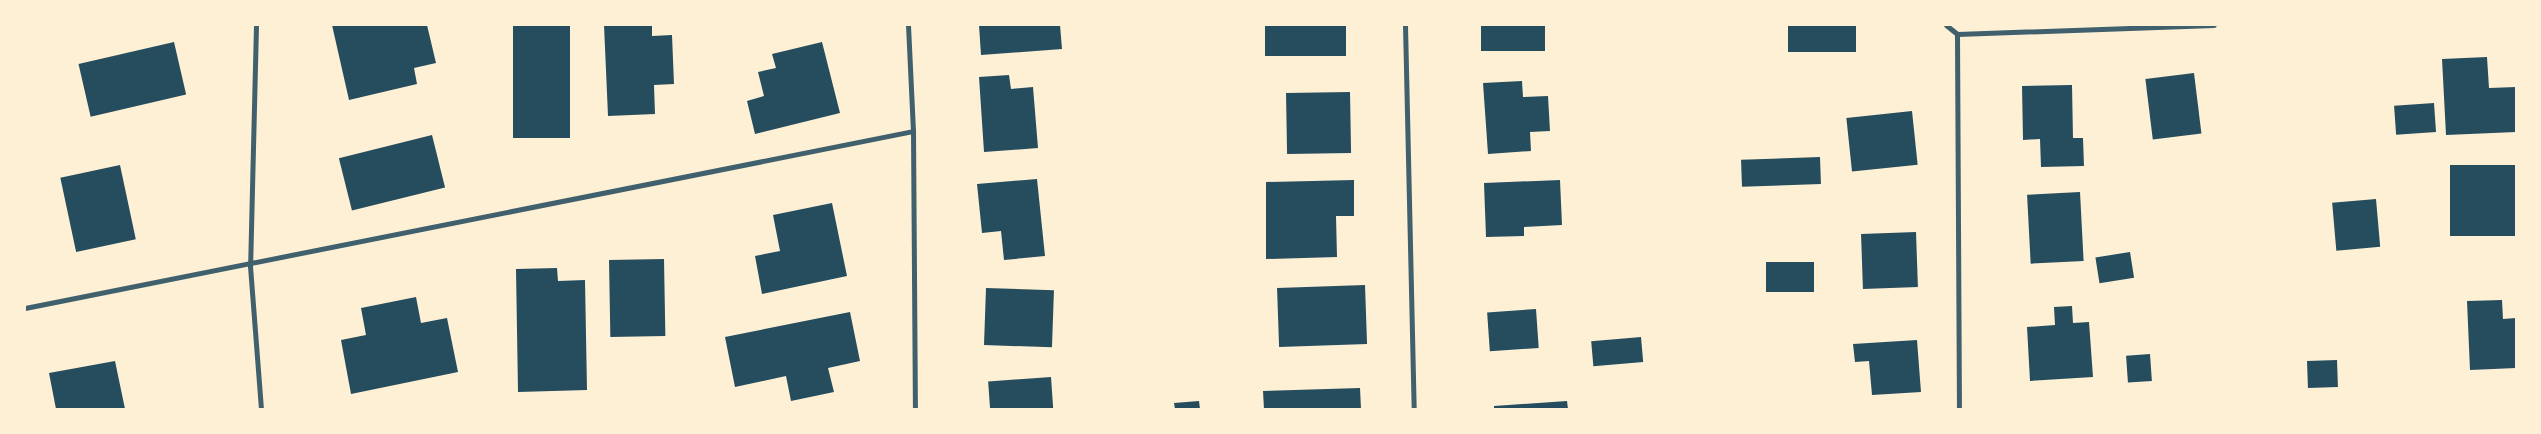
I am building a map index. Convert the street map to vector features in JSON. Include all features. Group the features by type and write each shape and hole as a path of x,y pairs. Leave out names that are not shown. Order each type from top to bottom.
{"street":[{"path":"256,25 250,266 261,409"},
{"path":"908,25 913,131 915,409"},
{"path":"1405,25 1414,409"},
{"path":"1946,25 1957,34 2214,25"},
{"path":"1957,34 1959,409"},
{"path":"25,308 250,266 913,131"}],"building":[{"path":"332,25 427,25 436,63 414,68 417,84 349,100"},
{"path":"513,25 570,25 570,138 513,138"},
{"path":"604,25 652,25 652,36 672,35 674,84 654,85 655,114 608,116"},
{"path":"979,25 1060,25 1062,49 981,55"},
{"path":"1265,25 1346,25 1346,56 1265,56"},
{"path":"1481,25 1545,25 1545,51 1481,51"},
{"path":"1788,25 1856,25 1856,52 1788,52"},
{"path":"174,42 186,95 91,117 79,64"},
{"path":"822,42 840,113 755,134 747,101 764,96 758,72 776,68 772,54"},
{"path":"2487,57 2489,88 2516,87 2516,132 2446,135 2442,59"},
{"path":"2194,73 2201,134 2153,140 2145,79"},
{"path":"1009,75 1011,89 1033,87 1038,148 984,152 979,77"},
{"path":"1522,81 1523,97 1548,96 1550,131 1530,132 1531,151 1488,154 1483,83"},
{"path":"2072,85 2073,138 2083,138 2084,166 2041,167 2040,139 2023,140 2022,86"},
{"path":"1350,92 1351,153 1287,154 1286,93"},
{"path":"2434,103 2436,132 2396,135 2394,106"},
{"path":"1912,111 1918,165 1852,172 1846,118"},
{"path":"432,135 445,187 352,211 339,158"},
{"path":"1820,157 1821,184 1742,187 1741,160"},
{"path":"120,165 136,239 76,252 60,178"},
{"path":"2450,165 2516,165 2516,236 2450,236"},
{"path":"1037,179 1045,256 1004,260 1001,231 982,233 977,184"},
{"path":"1354,180 1354,216 1336,216 1337,257 1266,259 1266,182"},
{"path":"1560,180 1562,225 1524,227 1524,236 1486,237 1484,183"},
{"path":"2080,192 2084,261 2031,264 2027,195"},
{"path":"2376,199 2380,247 2336,251 2332,203"},
{"path":"832,203 847,276 762,294 755,256 780,251 773,215"},
{"path":"1916,232 1918,287 1863,289 1861,234"},
{"path":"2130,252 2134,278 2099,283 2095,257"},
{"path":"664,259 665,336 610,337 609,260"},
{"path":"1766,262 1814,262 1814,292 1766,292"},
{"path":"557,268 558,281 585,280 587,390 518,392 516,269"},
{"path":"1365,285 1367,344 1279,347 1277,288"},
{"path":"986,288 1054,290 1052,347 984,345"},
{"path":"416,297 421,323 447,318 458,372 351,394 341,340 366,335 361,308"},
{"path":"2502,300 2503,319 2516,318 2516,368 2470,370 2467,301"},
{"path":"2072,306 2073,323 2089,322 2093,377 2030,381 2027,327 2055,325 2054,307"},
{"path":"1536,309 1539,348 1490,351 1487,312"},
{"path":"850,312 860,361 828,368 834,392 791,401 786,376 735,387 725,337"},
{"path":"1641,337 1643,362 1593,366 1591,341"},
{"path":"1917,340 1921,392 1872,395 1869,361 1855,362 1853,344"},
{"path":"2150,354 2152,381 2128,383 2126,356"},
{"path":"2337,360 2338,387 2308,388 2307,361"},
{"path":"115,361 125,409 56,409 49,373"},
{"path":"1051,377 1053,409 990,409 988,381"},
{"path":"1360,388 1361,409 1264,409 1263,391"},
{"path":"1199,401 1200,409 1175,409 1174,403"},
{"path":"1567,401 1568,409 1494,409 1494,406"}]}
